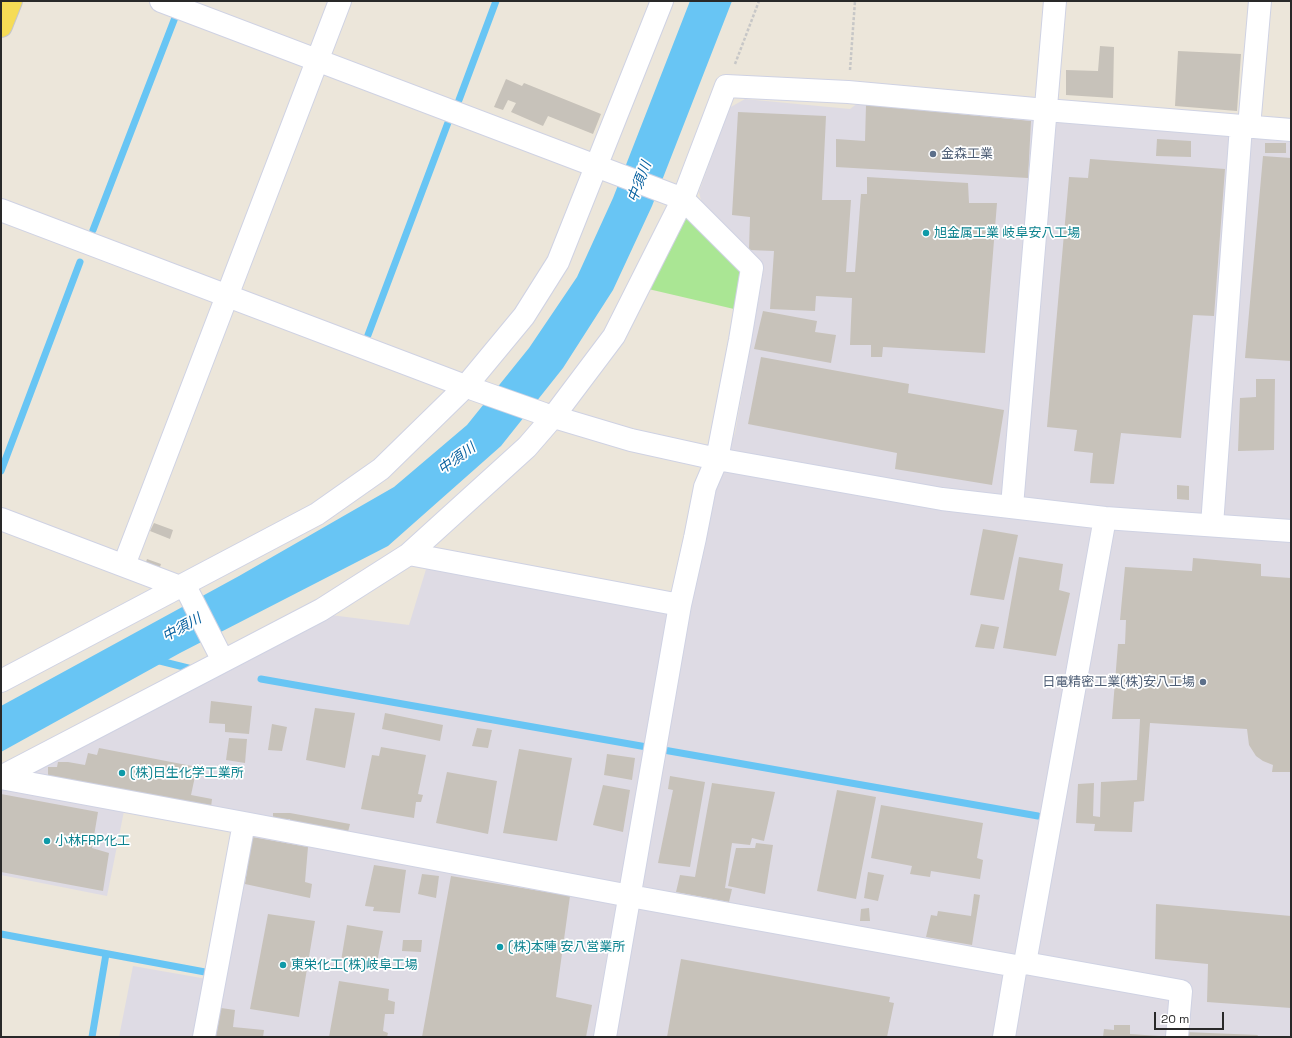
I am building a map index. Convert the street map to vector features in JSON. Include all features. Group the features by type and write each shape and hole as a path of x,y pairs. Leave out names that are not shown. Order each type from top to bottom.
{"main road":[{"path":"1,26 11,1"}],"street":[{"path":"161,1 678,197 752,268 717,459 705,487 680,605 605,1037"},
{"path":"124,565 340,1"},
{"path":"1,681 184,589 324,509 381,469 470,388 524,316 558,262 604,169 662,1"},
{"path":"1012,506 1055,1"},
{"path":"1212,525 1245,126 1260,1"},
{"path":"1,778 321,610 409,554 527,447 549,416 614,336 678,197 726,86 848,92 1291,130"},
{"path":"1,210 470,388 549,416 631,440 717,459 942,499 1105,518 1291,531"},
{"path":"1004,1037 1020,964 1105,518"},
{"path":"1,519 184,589 219,653"},
{"path":"409,554 680,605"},
{"path":"1,778 630,896 1181,991 1177,1037"},
{"path":"204,1037 244,823"}],"path":[{"path":"726,86 759,1"},
{"path":"848,92 855,1"}],"shaded area":[{"path":"745,99 850,109 862,100 1291,142 1291,1037 119,1037 133,966 207,979 235,831 124,811 107,896 1,875 1,785 323,614 409,625 427,566 688,617 713,491 735,433 764,268 702,205 699,192 729,108"}],"green space":[{"path":"683,211 742,269 734,309 644,288"}],"water":[{"name":"中須川","path":"690,1 732,1 652,206 613,290 563,368 501,446 388,546 180,653 1,752 1,706 239,576 394,487 467,425 529,348 577,277 613,198"}],"building":[{"path":"1100,46 1114,47 1113,98 1066,95 1066,70 1098,71"},
{"path":"1178,51 1241,54 1237,111 1175,106"},
{"path":"506,79 522,86 524,83 601,114 593,134 548,116 543,126 511,112 516,103 508,100 503,110 494,107"},
{"name":"金森工業","path":"866,105 1031,121 1028,178 836,167 836,139 865,141"},
{"name":"旭金属工業 岐阜安八工場","path":"738,112 826,116 822,200 851,200 846,272 855,272 861,194 867,194 867,177 968,183 969,203 997,203 985,353 883,347 882,357 871,357 871,345 850,345 852,298 816,296 815,311 770,309 774,251 749,250 750,217 732,215"},
{"path":"1157,139 1191,141 1191,157 1156,156"},
{"path":"1265,143 1286,143 1286,153 1265,153"},
{"path":"1263,156 1291,158 1291,361 1245,358"},
{"path":"1090,159 1225,169 1214,316 1193,315 1181,438 1121,433 1114,484 1090,483 1093,453 1074,451 1077,430 1047,427 1069,177 1088,178"},
{"path":"763,311 817,321 815,332 836,335 831,363 754,349"},
{"path":"761,357 909,384 908,393 1004,410 992,485 895,469 897,453 748,424"},
{"path":"1256,379 1275,379 1274,450 1238,451 1240,398 1256,397"},
{"path":"1177,485 1189,486 1189,500 1177,499"},
{"path":"154,523 173,530 170,539 150,531"},
{"path":"983,529 1018,535 1004,600 970,595"},
{"path":"1019,557 1063,564 1059,590 1070,593 1056,656 1003,648"},
{"name":"日電精密工業(株)安八工場","path":"1193,558 1261,564 1261,576 1291,578 1291,772 1272,772 1273,765 1256,756 1249,745 1247,729 1150,723 1144,801 1134,802 1132,832 1094,831 1095,824 1076,823 1078,784 1094,783 1093,816 1100,817 1101,782 1137,780 1140,719 1112,719 1118,644 1125,644 1126,620 1120,620 1125,567 1192,571"},
{"path":"147,559 161,564 159,570 145,565"},
{"path":"981,624 999,627 994,649 975,647"},
{"name":"(株)日生化学工業所","path":"211,701 252,706 249,734 225,732 225,724 209,723"},
{"path":"315,708 355,713 345,768 306,760"},
{"path":"385,713 443,725 440,741 382,729"},
{"name":"(株)日生化学工業所","path":"272,724 287,727 282,751 268,750"},
{"path":"477,728 492,730 488,748 472,746"},
{"name":"(株)日生化学工業所","path":"229,738 247,739 245,763 226,760"},
{"path":"381,747 426,755 418,794 423,795 421,802 416,802 414,818 361,809 372,755 379,756"},
{"name":"(株)日生化学工業所","path":"99,748 197,767 191,795 212,799 211,807 48,779 48,767 57,767 58,762 85,765 88,753 97,755"},
{"path":"519,749 572,758 557,841 503,833"},
{"path":"607,754 635,758 632,780 604,775"},
{"path":"447,772 497,781 488,834 436,823"},
{"path":"670,776 705,782 690,867 658,863 673,790 668,789"},
{"path":"712,783 775,792 764,841 752,838 750,845 732,843 725,888 732,889 729,902 676,892 680,875 695,877"},
{"path":"603,785 630,790 623,832 593,825"},
{"path":"837,790 876,797 856,899 817,891"},
{"name":"小林FRP化工","path":"1,794 98,812 92,848 109,853 103,891 1,872"},
{"path":"881,805 983,823 977,858 983,860 980,879 931,871 930,877 910,874 912,866 871,858"},
{"path":"273,813 290,813 350,824 348,832 290,822 290,819 273,819"},
{"path":"252,837 308,847 305,882 312,884 310,898 245,884"},
{"path":"756,843 773,845 765,894 728,886 736,848 755,848"},
{"path":"374,865 406,870 400,913 373,911 374,907 365,906"},
{"path":"868,872 884,875 878,901 864,898"},
{"path":"422,874 439,876 436,898 418,894"},
{"name":"(株)本陣 安八営業所","path":"451,876 570,896 556,997 592,1005 586,1037 422,1037"},
{"path":"974,894 980,895 972,945 926,937 931,915 937,916 938,911 971,916"},
{"path":"1156,904 1291,916 1291,1008 1207,1002 1208,964 1155,959"},
{"path":"869,908 870,921 860,921 861,909"},
{"name":"東栄化工(株)岐阜工場","path":"268,914 315,921 299,1017 250,1009"},
{"name":"東栄化工(株)岐阜工場","path":"347,925 383,931 376,968 341,961"},
{"name":"東栄化工(株)岐阜工場","path":"403,940 422,940 421,952 402,951"},
{"path":"681,959 890,997 889,1002 894,1003 887,1037 667,1037"},
{"name":"東栄化工(株)岐阜工場","path":"339,981 389,989 388,1000 395,1002 394,1014 385,1014 383,1031 388,1033 387,1037 329,1037"},
{"path":"221,1008 235,1010 233,1027 264,1030 263,1037 216,1037"},
{"path":"1114,1025 1130,1025 1130,1034 1159,1037 1103,1037 1104,1029 1114,1030"},
{"path":"1185,1032 1258,1035 1257,1037 1184,1037"}],"waterway":[{"path":"459,100 496,1"},
{"path":"93,230 176,15"},
{"path":"368,335 449,120"},
{"path":"1,471 80,262"},
{"path":"156,660 192,669"},
{"path":"261,679 1038,816"},
{"path":"1,934 205,972"},
{"path":"92,1037 106,954"}],"place":[{"name":"金森工業","path":"933,154"},
{"name":"旭金属工業 岐阜安八工場","path":"926,233"},
{"name":"日電精密工業(株)安八工場","path":"1203,682"},
{"name":"(株)日生化学工業所","path":"122,773"},
{"name":"小林FRP化工","path":"47,841"},
{"name":"(株)本陣 安八営業所","path":"500,947"},
{"name":"東栄化工(株)岐阜工場","path":"283,965"}]}
